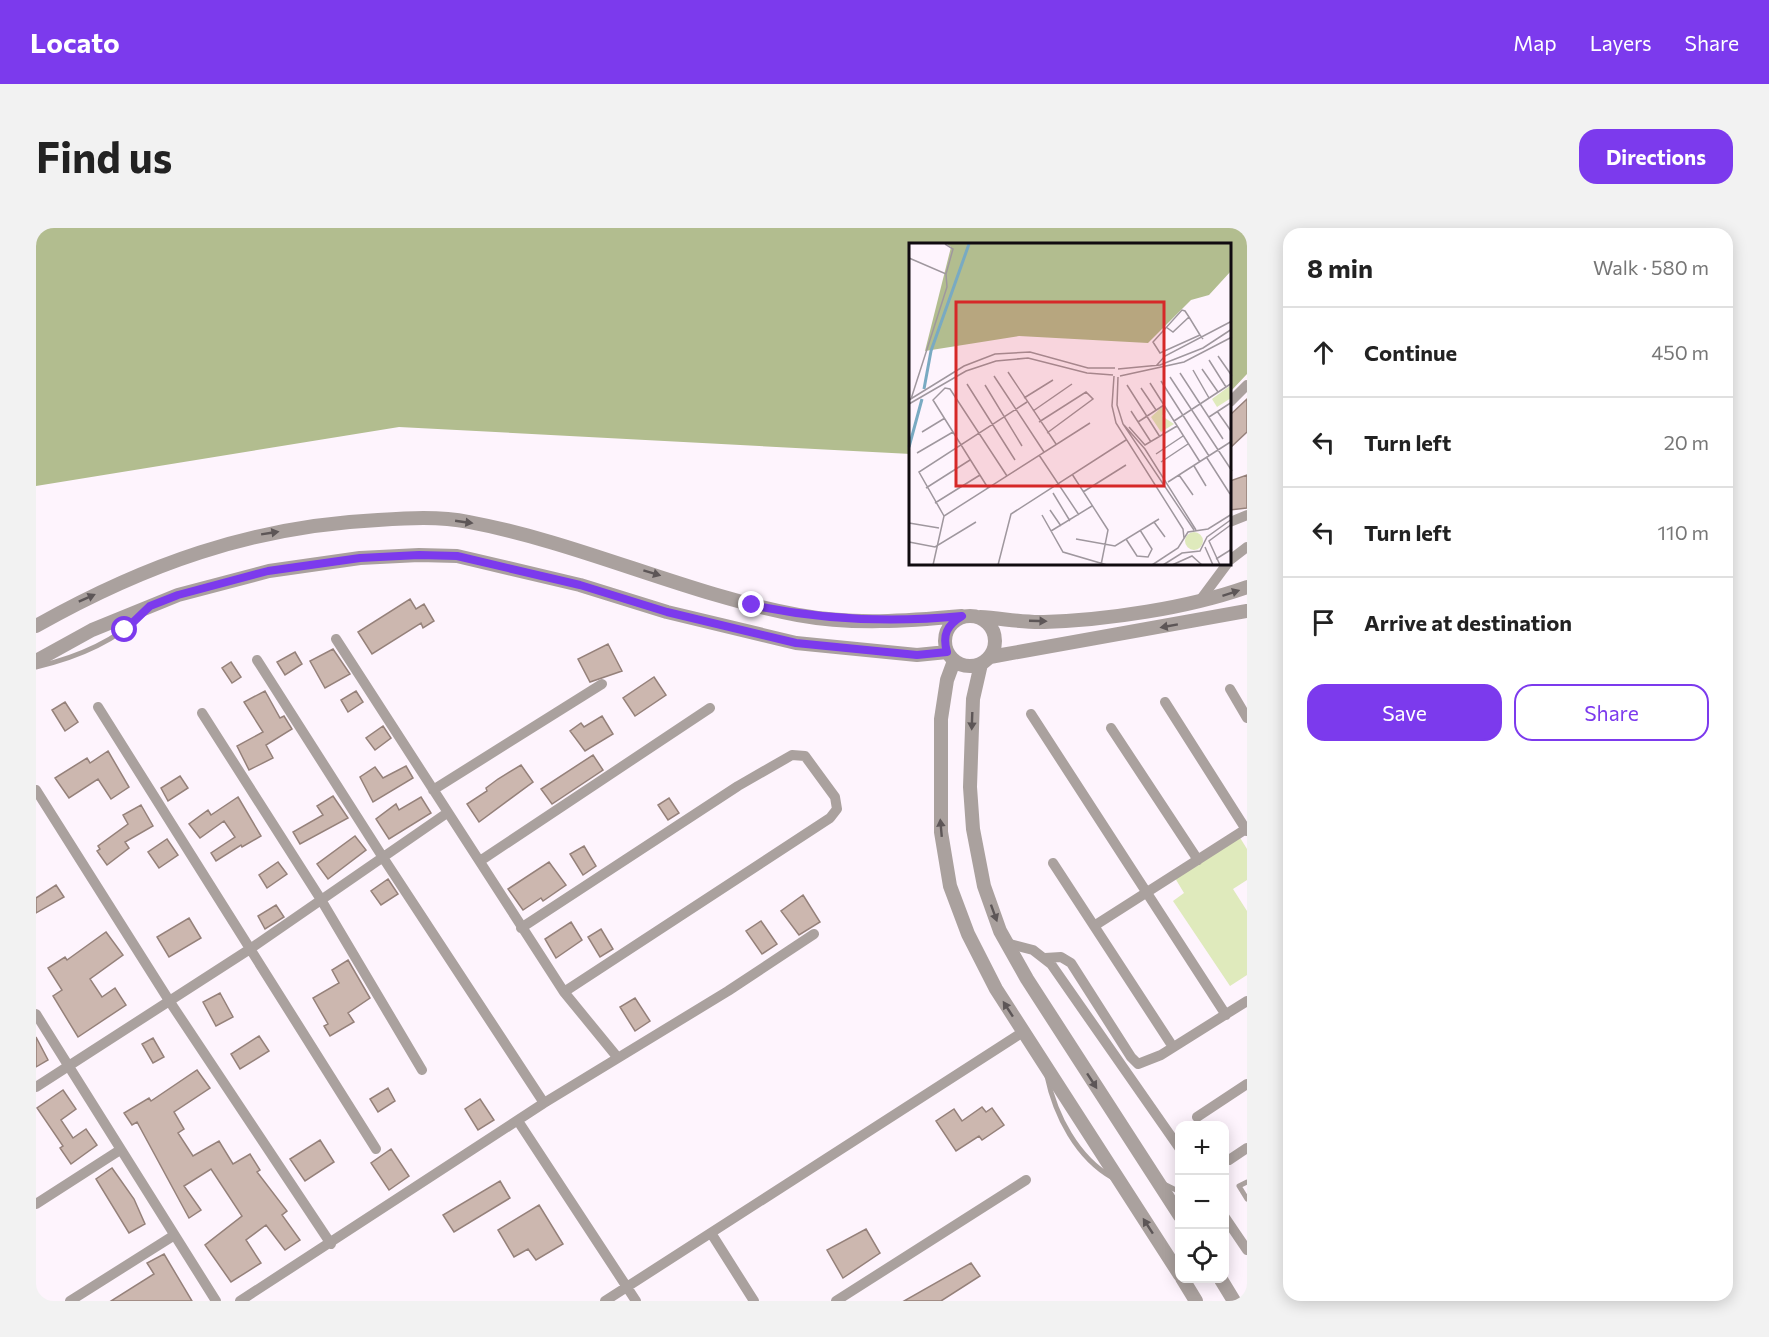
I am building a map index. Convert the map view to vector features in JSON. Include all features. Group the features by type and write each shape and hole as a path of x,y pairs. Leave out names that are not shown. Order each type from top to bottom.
{"street":[{"path":"1232,400 1247,385"},
{"path":"1232,521 1247,515"},
{"path":"36,626 78,602 172,560 264,534 356,521 422,517 468,522 520,535 752,605 801,616 905,621 962,616 1042,622 1076,620 1110,617 1201,600 1247,587"},
{"path":"1232,558 1247,547"},
{"path":"36,661 92,630 178,595 268,571 360,558 457,556 580,585 667,612 796,643 950,656 965,666 1247,611"},
{"path":"1201,600 1226,566"},
{"path":"962,616 946,629 944,641 950,656 941,719 939,790 941,832 950,886 968,934 996,989 1175,1268"},
{"path":"980,616 989,623 995,635 995,646 985,661 973,699 970,787 973,829 984,886 1006,943 1027,980 1175,1210"},
{"path":"336,639 564,992 618,1058"},
{"path":"257,660 544,1103"},
{"path":"433,790 602,684"},
{"path":"1230,689 1247,718"},
{"path":"1094,926 1247,830 1165,702"},
{"path":"98,707 376,1149"},
{"path":"480,861 710,708"},
{"path":"202,713 320,898 422,1070"},
{"path":"1031,714 1226,1015"},
{"path":"1111,728 1198,860"},
{"path":"521,928 738,786 792,755 805,756 835,797 837,809 830,818 564,992"},
{"path":"36,790 170,1002 331,1244"},
{"path":"36,1087 69,1068 250,949 320,898 447,813"},
{"path":"1053,863 1173,1047"},
{"path":"240,1301 331,1244 544,1103 728,991 814,934"},
{"path":"1006,943 1033,951 1045,958 1175,1143"},
{"path":"1045,958 1061,957 1071,963 1138,1064 1147,1062 1173,1047 1247,1001"},
{"path":"36,1014 173,1236 216,1301"},
{"path":"605,1301 1023,1032"},
{"path":"1197,1117 1247,1084"},
{"path":"518,1121 636,1301"},
{"path":"1229,1160 1247,1148"},
{"path":"36,1204 120,1150"},
{"path":"836,1301 1026,1180"},
{"path":"1229,1223 1247,1250"},
{"path":"711,1233 754,1301"},
{"path":"70,1301 173,1236"},
{"path":"1185,1283 1196,1301"},
{"path":"1225,1283 1234,1301"}],"lane":[{"path":"36,667 68,660 125,630 150,606"},
{"path":"1157,1181 1175,1190"},
{"path":"1247,1182 1239,1186 1247,1199"}],"green space":[{"path":"36,228 1247,228 1247,374 1232,390 1232,243 909,243 909,454 399,427 36,486"},
{"path":"1239,836 1247,849 1247,880 1233,889 1247,911 1247,975 1230,986 1173,901 1184,893 1175,878"}],"building":[{"path":"1247,399 1247,432 1232,446 1232,413"},
{"path":"1247,475 1247,508 1232,510 1232,480"},
{"path":"410,599 416,609 424,604 434,621 423,628 421,623 372,654 358,632"},
{"path":"608,644 622,671 590,682 578,659"},
{"path":"333,649 350,674 325,688 310,661"},
{"path":"295,652 302,664 285,675 277,662"},
{"path":"231,662 241,677 232,683 222,668"},
{"path":"654,677 666,695 635,716 623,698"},
{"path":"265,691 280,718 284,716 292,729 266,745 273,758 249,770 237,746 263,732 244,702"},
{"path":"356,691 363,702 348,712 341,700"},
{"path":"65,702 78,722 65,731 52,710"},
{"path":"602,716 613,734 585,751 570,731 581,723 584,727"},
{"path":"383,726 391,738 375,750 366,738"},
{"path":"108,751 129,787 111,799 98,779 69,798 55,778 87,758 90,763"},
{"path":"593,755 603,770 552,804 541,789"},
{"path":"521,765 533,782 479,822 467,804 487,791 486,788 498,779"},
{"path":"406,766 413,778 373,802 360,777 375,767 383,778"},
{"path":"180,776 188,788 168,801 161,788"},
{"path":"333,796 348,818 300,844 293,832 323,815 317,806"},
{"path":"238,797 261,836 242,847 241,845 216,861 211,853 235,837 224,821 200,838 189,824 208,810 211,815"},
{"path":"421,797 431,813 389,839 376,819 396,804 399,810"},
{"path":"669,798 679,813 668,820 658,805"},
{"path":"141,805 153,826 125,842 129,848 107,865 97,851 100,849 98,846 128,824 123,815"},
{"path":"355,836 366,850 328,879 317,864"},
{"path":"167,839 178,855 159,868 148,852"},
{"path":"584,846 596,866 583,875 570,854"},
{"path":"278,862 287,874 267,888 259,875"},
{"path":"549,862 566,885 543,901 541,898 523,910 508,889"},
{"path":"388,879 398,894 381,905 371,891"},
{"path":"56,885 64,897 36,913 36,898"},
{"path":"803,895 820,922 799,935 781,911"},
{"path":"276,905 284,917 265,929 258,916"},
{"path":"189,918 201,938 169,957 157,937"},
{"path":"761,921 777,944 762,954 746,931"},
{"path":"571,922 582,940 556,958 545,939"},
{"path":"601,929 613,949 600,957 588,937"},
{"path":"106,932 123,955 90,979 102,997 115,988 126,1005 78,1037 53,996 62,990 48,968 65,957 67,960"},
{"path":"348,960 370,998 348,1013 354,1022 330,1036 324,1026 328,1024 313,998 339,983 332,970"},
{"path":"220,993 233,1017 216,1026 203,1002"},
{"path":"635,998 650,1021 635,1031 620,1007"},
{"path":"259,1036 269,1051 240,1069 231,1054"},
{"path":"36,1037 48,1060 36,1067"},
{"path":"153,1038 164,1057 153,1063 142,1044"},
{"path":"197,1070 210,1088 174,1112 184,1129 178,1133 193,1156 219,1141 233,1164 250,1154 260,1170 257,1172 287,1211 282,1215 300,1240 285,1250 266,1225 246,1240 261,1263 231,1282 205,1245 242,1216 211,1169 184,1186 201,1210 189,1218 137,1122 132,1125 124,1113 149,1098 151,1101"},
{"path":"388,1088 395,1101 378,1112 370,1099"},
{"path":"63,1090 76,1109 61,1120 73,1138 86,1129 97,1145 71,1164 60,1148 63,1146 37,1108"},
{"path":"480,1099 494,1120 478,1130 465,1109"},
{"path":"982,1107 986,1112 992,1108 1004,1125 982,1140 979,1136 956,1151 936,1121 954,1109 962,1121"},
{"path":"320,1140 334,1162 305,1181 290,1159"},
{"path":"391,1149 409,1176 389,1190 371,1163"},
{"path":"112,1168 134,1199 145,1224 129,1233 96,1179"},
{"path":"500,1181 510,1198 454,1232 443,1215"},
{"path":"539,1205 563,1244 536,1260 528,1249 514,1257 498,1230"},
{"path":"866,1229 880,1253 843,1278 827,1250"},
{"path":"164,1254 192,1301 111,1301 154,1274 147,1263"},
{"path":"971,1263 980,1276 941,1301 904,1301"}],"route":[{"path":"125,630 150,606 178,595 268,571 360,558 419,555 457,556 580,585 667,612 796,643 859,647 917,655 947,652 944,641 946,629 962,616 917,621 859,620 801,616 752,605"}]}
